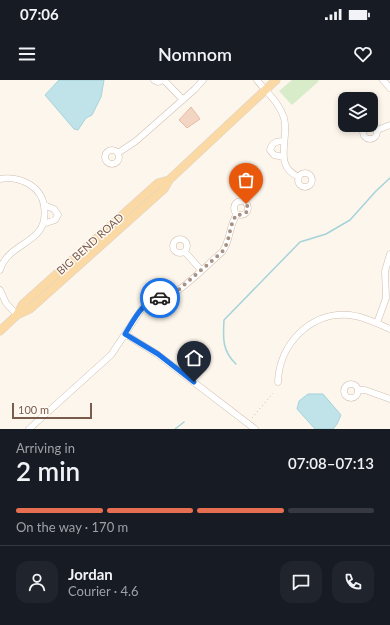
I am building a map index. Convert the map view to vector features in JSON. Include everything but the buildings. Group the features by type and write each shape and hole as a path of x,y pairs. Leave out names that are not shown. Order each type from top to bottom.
{"main road":[{"name":"BIG BEND ROAD","path":"0,331 17,315 30,309 164,189 169,180 276,80"}],"street":[{"path":"154,80 158,82 163,80 183,100"},
{"path":"118,153 136,141 183,100 203,80"},
{"path":"257,80 278,103 285,125 283,157 288,169 299,177"},
{"path":"383,80 390,88"},
{"path":"378,130 390,125"},
{"path":"283,157 274,155 270,150 271,146 275,142 284,141"},
{"path":"0,179 16,178 34,187 41,196 45,212 43,224 37,235 31,241 15,249 8,255 0,270"},
{"path":"43,224 55,220 58,215 54,209 44,205"},
{"path":"30,429 111,355 145,304 164,298 176,292 226,248 230,225 237,214"},
{"path":"185,252 201,270"},
{"path":"377,323 386,298 385,271 390,254"},
{"path":"0,290 6,303 17,315"},
{"path":"278,382 278,371 288,346 307,326 321,319 343,315 358,317 390,329"},
{"path":"125,334 158,354 255,429"},
{"path":"358,390 365,390 390,399"}],"path":[{"path":"252,418 273,392"}],"green space":[{"path":"292,80 319,81 292,105 279,91"}],"water":[{"path":"59,80 104,80 101,97 92,115 86,118 78,130 74,129 45,95"},
{"path":"308,394 323,394 341,415 333,429 315,429 297,409 299,401"}],"waterway":[{"path":"236,364 231,359 224,344 224,320 300,242 326,234 350,220 390,178"},
{"path":"175,429 184,422"}],"way so far":[{"path":"160,298 170,296 176,292 226,248 230,225 237,214 243,215 247,212 248,207 246,204"}],"route":[{"path":"160,298 145,304 125,334 158,354 194,382"}]}
